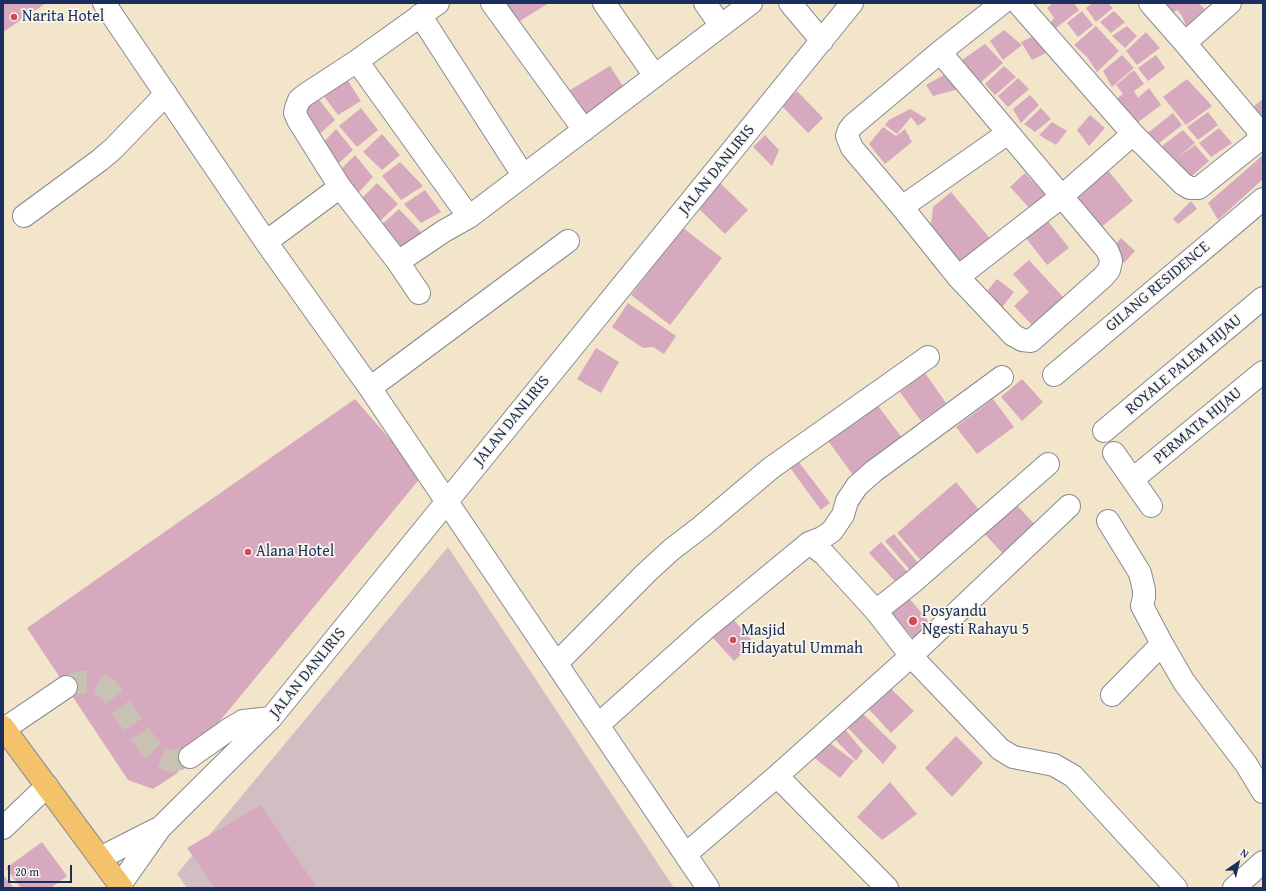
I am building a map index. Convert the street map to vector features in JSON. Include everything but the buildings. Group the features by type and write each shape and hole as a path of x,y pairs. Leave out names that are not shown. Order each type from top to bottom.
{"highway":[{"path":"4,728 121,886"}],"street":[{"path":"104,3 266,242 370,388 708,888"},
{"path":"492,3 584,130"},
{"path":"604,3 655,76"},
{"path":"706,3 721,26"},
{"path":"398,262 444,231 469,217 751,3"},
{"path":"790,3 822,40"},
{"name":"JALAN DANLIRIS","path":"121,886 160,828 271,718 852,3"},
{"path":"940,52 1107,250 1110,257 1109,270 1104,277 1031,341 1022,340 1013,335 958,277 852,148 847,136 853,125 940,52 1002,3"},
{"path":"1018,3 1133,134 1183,184 1194,189 1199,188 1254,144 1258,139 1259,132 1185,42 1150,3"},
{"path":"1185,42 1230,3"},
{"path":"419,294 398,262 340,187 298,120 295,113 299,100 357,61 429,9 523,175"},
{"path":"357,61 469,217"},
{"path":"24,216 113,149 166,94"},
{"path":"902,207 1008,133"},
{"path":"958,277 1061,197 1133,134"},
{"path":"266,242 340,187"},
{"name":"GILANG RESIDENCE","path":"1054,375 1263,199"},
{"path":"370,388 568,241"},
{"name":"ROYALE PALEM HIJAU","path":"1104,431 1263,298"},
{"path":"557,663 646,573 671,550 702,527 771,468 928,357"},
{"name":"PERMATA HIJAU","path":"1133,480 1263,372"},
{"path":"598,725 706,628 809,543 822,538 832,531 843,515 847,501 857,486 874,471 1002,377"},
{"path":"1114,453 1151,506"},
{"path":"876,611 914,581 1048,464"},
{"path":"686,854 777,776 910,656 1069,506"},
{"path":"1108,521 1140,573 1144,590 1142,606 1162,644 1184,682 1246,764 1263,792"},
{"path":"809,543 824,554 876,611 910,656 1000,749 1013,757 1054,765 1073,776 1176,888"},
{"path":"1112,695 1162,644"},
{"path":"4,728 66,686"},
{"path":"190,757 231,728 244,721 271,718"},
{"path":"777,776 887,888"},
{"path":"3,828 47,786"},
{"name":"JALAN DANLIRIS","path":"100,858 160,828"},
{"path":"1234,888 1263,862"}],"shaded area":[{"path":"448,547 674,888 187,888 177,874"}],"tunnel":[{"path":"66,687 79,682 93,682 108,689 147,744 158,756 171,761 190,757"}],"place":[{"name":"Narita Hotel","path":"14,17"},
{"name":"Alana Hotel","path":"248,552"},
{"name":"Posyandu Ngesti Rahayu 5","path":"913,621"},
{"name":"Masjid Hidayatul Ummah","path":"733,640"}]}
